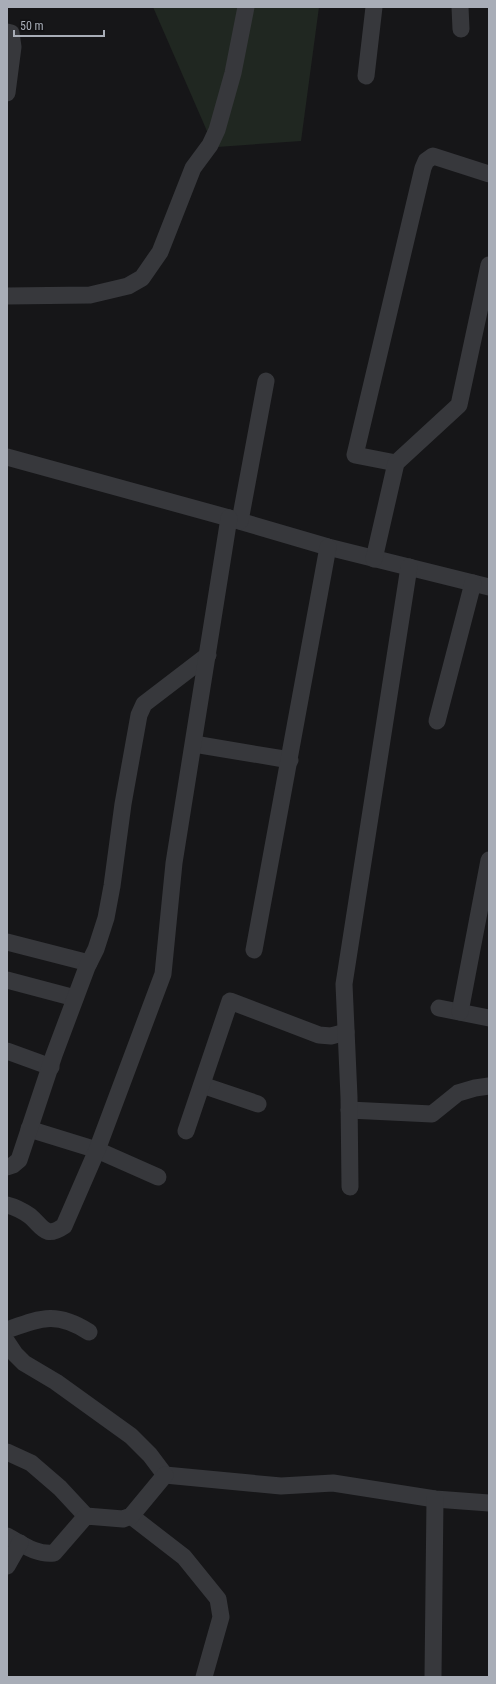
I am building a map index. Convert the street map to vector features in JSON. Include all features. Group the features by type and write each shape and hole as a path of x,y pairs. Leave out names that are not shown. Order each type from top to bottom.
{"street":[{"path":"7,296 90,295 128,286 142,278 160,252 193,168 210,145 217,130 233,73 246,7"},
{"path":"366,76 374,7"},
{"path":"460,7 461,29"},
{"path":"7,32 11,33 13,47 7,93"},
{"path":"396,463 355,455 423,168 426,161 433,156 489,174"},
{"path":"374,559 396,463 458,405 489,265"},
{"path":"7,1205 24,1212 43,1230 50,1232 57,1231 64,1226 97,1150 163,974 174,863 208,656 235,520 266,380"},
{"path":"7,457 328,547 481,585 437,721"},
{"path":"254,950 328,547"},
{"path":"350,1187 349,1110 344,984 409,568"},
{"path":"7,1167 13,1165 19,1160 75,998 89,963 96,950 106,918 112,886 123,804 139,715 144,704 208,656"},
{"path":"194,744 290,760"},
{"path":"460,1012 489,860"},
{"path":"7,942 89,963"},
{"path":"7,980 75,998"},
{"path":"186,1131 230,1000 319,1035 331,1036 346,1032"},
{"path":"439,1008 489,1018"},
{"path":"7,1051 51,1067"},
{"path":"202,1085 258,1104"},
{"path":"349,1110 432,1114 458,1092 489,1086"},
{"path":"30,1129 97,1150 158,1177"},
{"path":"7,1330 36,1320 58,1318 81,1326 89,1332"},
{"path":"7,1342 14,1354 24,1363 56,1382 131,1436 150,1455 164,1475 281,1486 333,1483 435,1499 489,1503"},
{"path":"7,1452 31,1463 60,1488 86,1516 123,1519 131,1516 164,1475"},
{"path":"433,1677 435,1499"},
{"path":"7,1566 13,1540 43,1554 54,1553 86,1516"},
{"path":"131,1516 184,1557 218,1599 221,1617 204,1677"}],"shaded area":[{"path":"153,7 319,7 301,141 217,147 210,138"}]}
